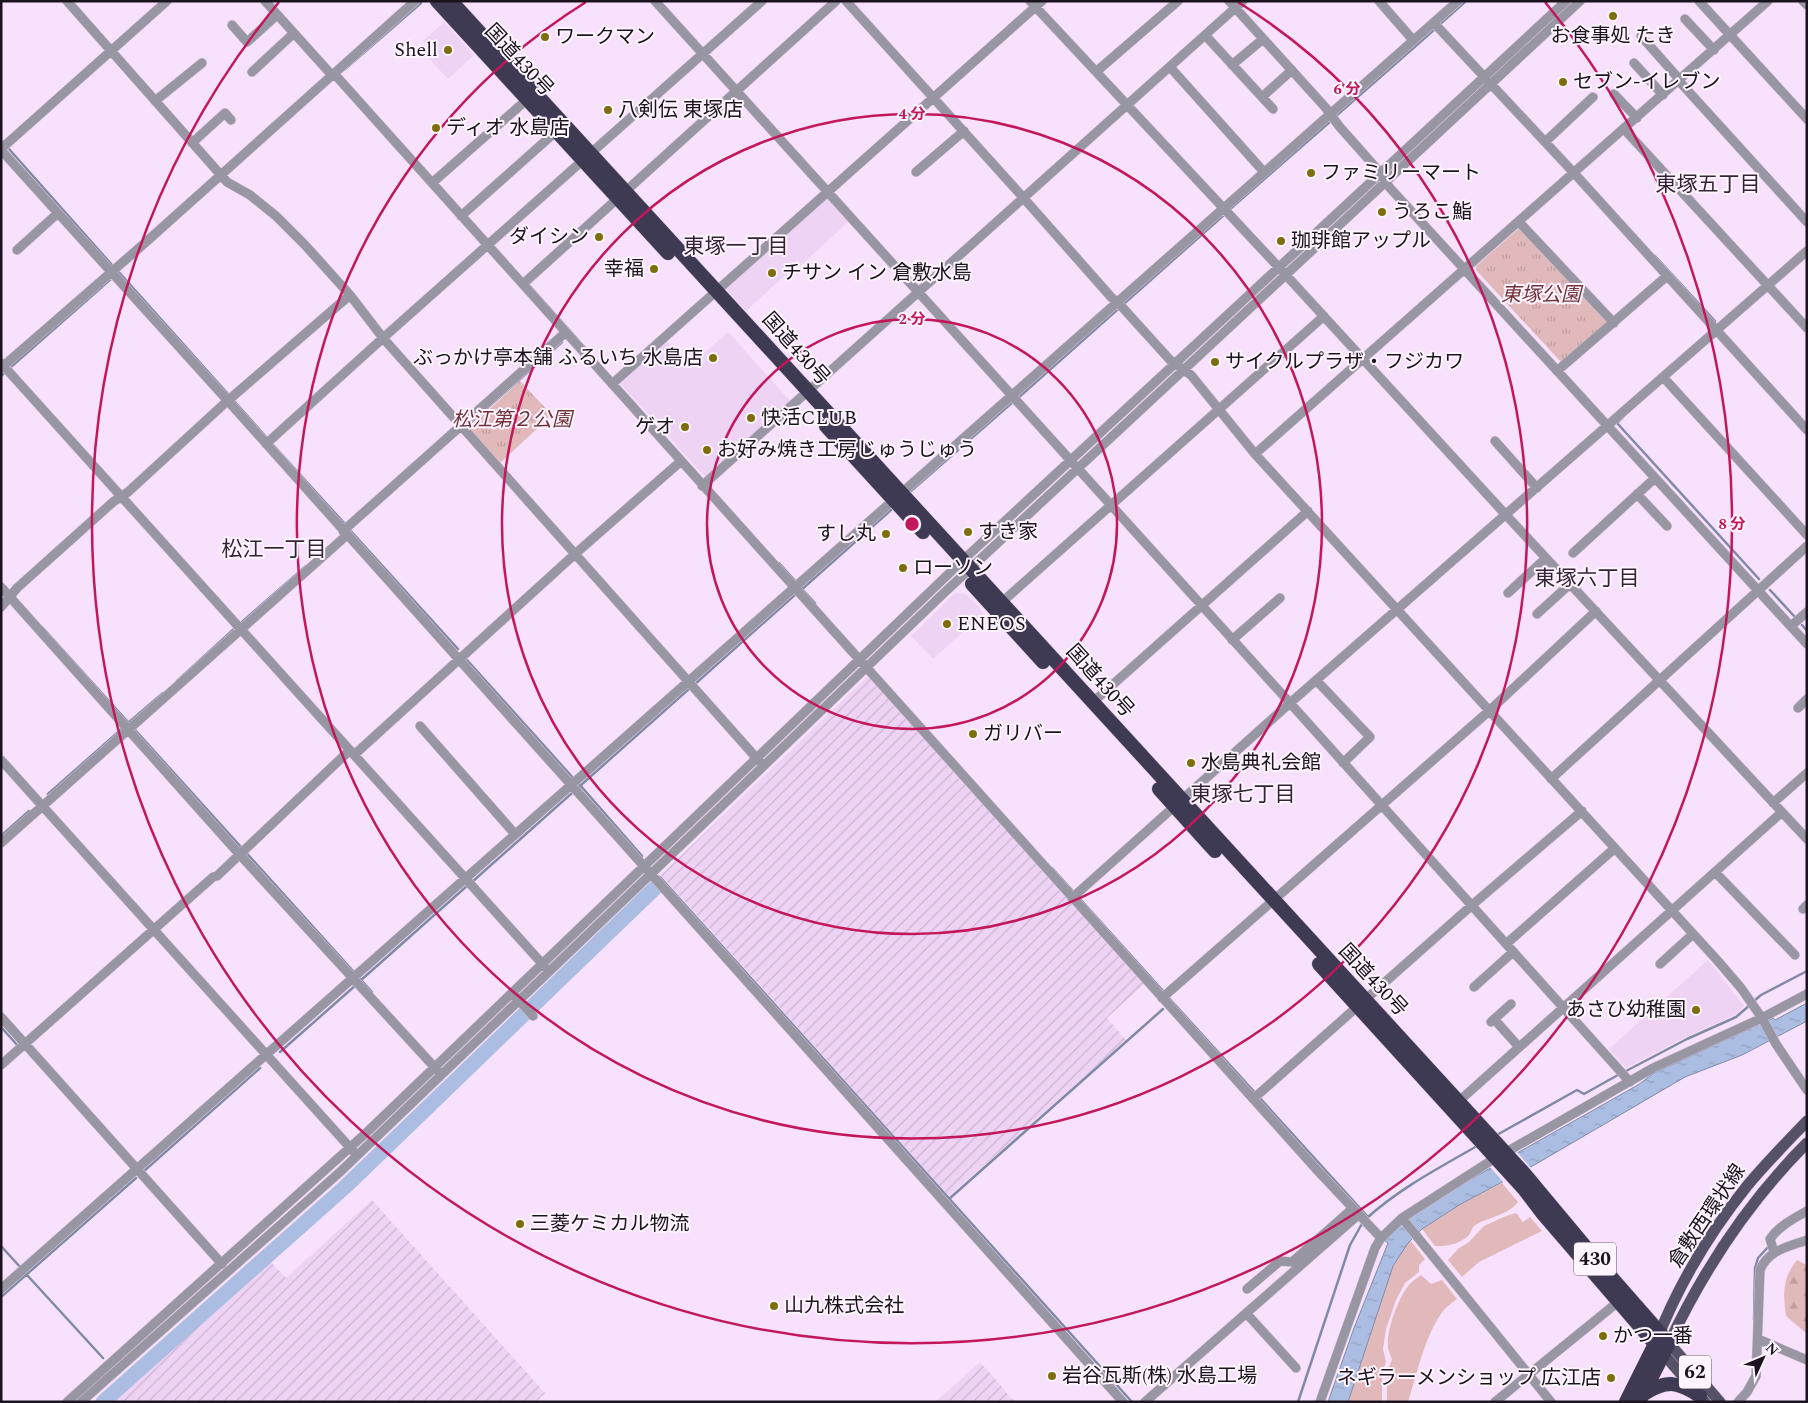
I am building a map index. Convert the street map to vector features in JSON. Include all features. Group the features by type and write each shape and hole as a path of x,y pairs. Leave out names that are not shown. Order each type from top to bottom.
{"highway":[{"name":"国道430号","path":"437,1 531,96"},
{"name":"国道430号","path":"451,1 560,128 1487,1140"},
{"name":"国道430号","path":"963,568 1002,602 1178,802"},
{"name":"国道430号","path":"1361,1003 1458,1102 1502,1158 1604,1269 1662,1344"},
{"name":"国道430号","path":"1518,1175 1618,1302 1662,1344"},
{"path":"1641,1398 1662,1344"},
{"path":"1626,1402 1662,1344"},
{"path":"1641,1398 1653,1388 1676,1384 1688,1388 1703,1399"}],"main road":[{"name":"倉敷西環状線","path":"1662,1344 1668,1312 1698,1257 1722,1220 1747,1186 1807,1121"},
{"name":"倉敷西環状線","path":"1662,1344 1684,1312 1734,1229 1781,1169 1807,1143"},
{"name":"62","path":"1662,1344 1703,1399"},
{"name":"62","path":"1662,1344 1720,1402"}],"street":[{"path":"67,1 227,182 250,195 276,216 305,245 350,295 383,338 760,762"},
{"path":"167,1 1,150 574,785 644,867 1123,1402"},
{"path":"415,1 336,75 2,366 546,968"},
{"path":"655,1 1630,1082"},
{"path":"266,444 762,1"},
{"path":"525,282 836,1"},
{"path":"846,1 1024,198 1079,262 1170,360 1191,375 1256,454 1735,981 1763,1019 1774,1040 1807,1090"},
{"path":"1096,71 1178,1"},
{"path":"704,483 1170,67 1205,35 1232,5 1243,1"},
{"path":"1379,1 1413,40"},
{"path":"1,1289 267,1054 468,882 515,834 691,684 896,496 1014,399 1225,211 1264,172 1332,117 1413,40 1436,25 1458,1"},
{"path":"1383,178 1484,77 1566,1"},
{"path":"81,1402 357,1156 442,1075 522,1004 546,968 644,867 760,762 963,568 1071,461 1179,367 1383,178 1490,84 1580,1"},
{"path":"1698,1 1807,119"},
{"path":"1256,454 1768,1"},
{"path":"1803,1 1807,5"},
{"path":"614,382 933,98 1036,3 1225,211 1807,839"},
{"path":"272,4 277,15 329,72 336,75 464,214 488,245 525,282 566,332 614,382 680,462 704,483 862,664 1075,895 1256,1097 1360,1217 1381,1238"},
{"path":"1232,5 1292,70 1383,178 1464,269 1807,644"},
{"path":"232,25 247,42 277,15"},
{"path":"1685,19 1714,50"},
{"path":"1436,25 1574,173 1807,430"},
{"path":"252,72 294,33"},
{"path":"1205,35 1273,108"},
{"path":"1641,36 1807,222"},
{"path":"1232,65 1263,39"},
{"path":"1634,63 1663,94"},
{"path":"155,101 202,64"},
{"path":"1170,67 1264,172"},
{"path":"1262,97 1292,70"},
{"path":"1614,94 1637,118"},
{"path":"434,181 531,96"},
{"path":"1545,142 1593,97"},
{"path":"192,143 225,113 231,120"},
{"path":"464,214 560,128"},
{"path":"1624,129 1807,328"},
{"path":"916,172 964,131"},
{"path":"17,250 58,213"},
{"path":"1519,222 1614,323"},
{"path":"1075,895 1316,680 1807,251"},
{"path":"1557,371 1667,276"},
{"path":"1,606 160,461 350,295"},
{"path":"1002,602 1324,316"},
{"path":"1,843 129,726 242,630 461,426 566,332"},
{"path":"963,568 1078,468 1179,367"},
{"path":"1663,377 1807,534"},
{"path":"1495,441 1537,488"},
{"path":"1,1065 680,462"},
{"path":"1573,553 1655,478"},
{"path":"1637,494 1667,526"},
{"path":"1092,703 1308,511"},
{"path":"1551,779 1807,546"},
{"path":"1508,593 1546,558"},
{"path":"1537,614 1570,584"},
{"path":"1,587 12,595 442,1075"},
{"path":"1232,640 1280,598"},
{"path":"1165,996 1489,711 1596,611"},
{"path":"1791,626 1807,612"},
{"path":"1316,680 1370,737 1343,763"},
{"path":"1798,708 1807,699"},
{"path":"420,726 515,834"},
{"path":"1,760 357,1156"},
{"path":"67,1402 350,1148 512,993 546,968 651,874 760,762"},
{"path":"1774,803 1807,773"},
{"path":"1256,1097 1471,906 1582,811"},
{"path":"1458,1102 1782,812"},
{"path":"1506,944 1615,848"},
{"path":"1715,872 1795,955"},
{"path":"1660,964 1693,934"},
{"path":"1474,987 1513,952"},
{"path":"512,993 533,1016"},
{"path":"1320,1402 1372,1257 1381,1238 1403,1220 1502,1158 1630,1082 1671,1059 1763,1019 1807,994"},
{"path":"1511,1004 1492,1020 1520,1047"},
{"path":"1,1017 222,1264"},
{"path":"1774,1252 1770,1239 1774,1233 1786,1223 1807,1211"},
{"path":"1247,1289 1280,1261 1292,1262 1360,1217"},
{"path":"1145,1402 1246,1312 1360,1217"},
{"path":"1403,1220 1551,1402"},
{"path":"1738,1402 1747,1392 1756,1376 1760,1270 1763,1262 1774,1252 1807,1240"},
{"path":"1495,1402 1618,1302"},
{"path":"1246,1312 1296,1368"},
{"path":"1758,1338 1807,1360"}],"shaded area":[{"name":"Shell","path":"444,22 474,55 448,79 424,53 429,48 423,41"},
{"path":"826,196 849,221 798,268 796,265 746,311 725,288"},
{"path":"728,332 790,401 706,478 618,381 665,339 690,366"},
{"name":"ENEOS","path":"955,593 966,594 984,613 933,659 911,636"},
{"path":"868,676 1144,984 1107,1018 1126,1040 949,1196 661,875"},
{"name":"あさひ幼稚園","path":"1708,960 1744,1006 1736,1014 1626,1068 1609,1049"},
{"path":"372,1200 545,1393 536,1402 110,1402 269,1260 286,1278"},
{"path":"980,1362 1015,1402 936,1402"}],"green space":[{"name":"東塚公園","path":"1518,229 1522,229 1606,320 1606,325 1564,361 1560,361 1476,270 1476,266"},
{"name":"松江第２公園","path":"520,381 552,415 500,463 469,428"},
{"path":"1502,1183 1518,1202 1504,1213 1475,1225 1468,1236 1461,1241 1444,1246 1435,1246 1422,1229 1459,1205"},
{"path":"1516,1213 1523,1222 1530,1217 1542,1231 1479,1262 1462,1277 1448,1260 1484,1226"},
{"path":"1410,1240 1425,1259 1419,1265 1419,1272 1405,1283 1396,1300 1386,1329 1383,1349 1386,1362 1382,1373 1382,1402 1348,1402 1393,1266"},
{"path":"1797,1260 1807,1265 1807,1334 1786,1316 1784,1301 1786,1280"},
{"path":"1421,1275 1431,1284 1442,1280 1457,1299 1443,1311 1431,1331 1408,1402 1387,1402 1387,1371 1392,1360 1388,1348 1391,1324 1397,1306 1405,1291"}],"water":[{"path":"1807,1003 1807,1021 1742,1055 1685,1077 1536,1164 1459,1205 1422,1229 1408,1243 1393,1266 1348,1402 1328,1402 1354,1328 1388,1243 1385,1241 1395,1230 1414,1215 1471,1179 1638,1085 1654,1073 1773,1018 1775,1020"}],"pier":[{"path":"1517,1152 1531,1168 1504,1183 1490,1167"}],"waterway":[{"path":"1439,25 1466,1"},
{"path":"345,69 421,3"},
{"path":"1336,116 1435,29"},
{"path":"1229,210 1332,120"},
{"path":"9,149 112,265"},
{"path":"1018,398 1225,214"},
{"path":"1655,256 1715,321"},
{"path":"117,270 228,394"},
{"path":"12,366 112,278"},
{"path":"528,284 596,360"},
{"path":"469,424 562,342"},
{"path":"1,376 4,373"},
{"path":"911,491 1014,401"},
{"path":"235,402 267,438"},
{"path":"1623,417 1617,423 1759,579"},
{"path":"273,445 345,524"},
{"path":"801,590 891,510"},
{"path":"349,529 458,649"},
{"path":"779,563 797,583"},
{"path":"242,622 306,566"},
{"path":"802,589 815,603"},
{"path":"1770,590 1794,616"},
{"path":"695,684 797,593"},
{"path":"1802,625 1807,631"},
{"path":"42,627 372,992"},
{"path":"177,681 234,629"},
{"path":"467,660 574,779"},
{"path":"472,882 690,688"},
{"path":"128,723 163,693"},
{"path":"48,794 124,727"},
{"path":"580,785 642,856"},
{"path":"1,836 29,811"},
{"path":"1052,868 1164,992"},
{"path":"660,877 1132,1402"},
{"path":"360,981 468,885"},
{"path":"103,1402 345,1187 656,887"},
{"path":"1754,1001 1761,995 1807,971"},
{"path":"280,1052 356,985"},
{"path":"1167,996 1368,1217"},
{"path":"1626,1071 1687,1039 1736,1017 1750,1005"},
{"path":"949,1199 1163,1009"},
{"path":"1,1027 18,1046"},
{"path":"144,1171 260,1068"},
{"path":"1495,1136 1577,1090 1584,1094 1618,1075"},
{"path":"450,1079 453,1083"},
{"path":"1367,1218 1406,1188 1477,1146"},
{"path":"1,1297 136,1178"},
{"path":"1298,1402 1350,1245 1363,1222"},
{"path":"1,1246 22,1269"},
{"path":"1754,1320 1755,1268 1758,1258 1769,1246"},
{"path":"27,1275 103,1358"},
{"path":"121,1379 124,1382"}],"place":[{"name":"お食事処 たき","path":"1613,16"},
{"name":"ワークマン","path":"545,37"},
{"name":"Shell","path":"448,50"},
{"name":"セブン-イレブン","path":"1563,82"},
{"name":"八剣伝 東塚店","path":"608,110"},
{"name":"ディオ 水島店","path":"436,128"},
{"name":"ファミリーマート","path":"1311,173"},
{"name":"うろこ鮨","path":"1382,212"},
{"name":"ダイシン","path":"599,237"},
{"name":"珈琲館アップル","path":"1281,241"},
{"name":"幸福","path":"654,269"},
{"name":"チサン イン 倉敷水島","path":"772,273"},
{"name":"ぶっかけ亭本舗 ふるいち 水島店","path":"713,358"},
{"name":"サイクルプラザ・フジカワ","path":"1215,362"},
{"name":"快活CLUB","path":"751,418"},
{"name":"ゲオ","path":"685,427"},
{"name":"お好み焼き工房じゅうじゅう","path":"707,450"},
{"name":"すき家","path":"968,532"},
{"name":"すし丸","path":"886,534"},
{"name":"ローソン","path":"903,568"},
{"name":"ENEOS","path":"947,624"},
{"name":"ガリバー","path":"973,734"},
{"name":"水島典礼会館","path":"1191,763"},
{"name":"あさひ幼稚園","path":"1696,1010"},
{"name":"三菱ケミカル物流","path":"520,1224"},
{"name":"山九株式会社","path":"774,1306"},
{"name":"かつ一番","path":"1603,1336"},
{"name":"岩谷瓦斯(株) 水島工場","path":"1052,1376"},
{"name":"ネギラーメンショップ 広江店","path":"1611,1378"}],"district":[{"name":"東塚五丁目","path":"1708,185"},
{"name":"東塚一丁目","path":"736,247"},
{"name":"松江一丁目","path":"274,550"},
{"name":"東塚六丁目","path":"1587,579"},
{"name":"東塚七丁目","path":"1243,795"}]}
